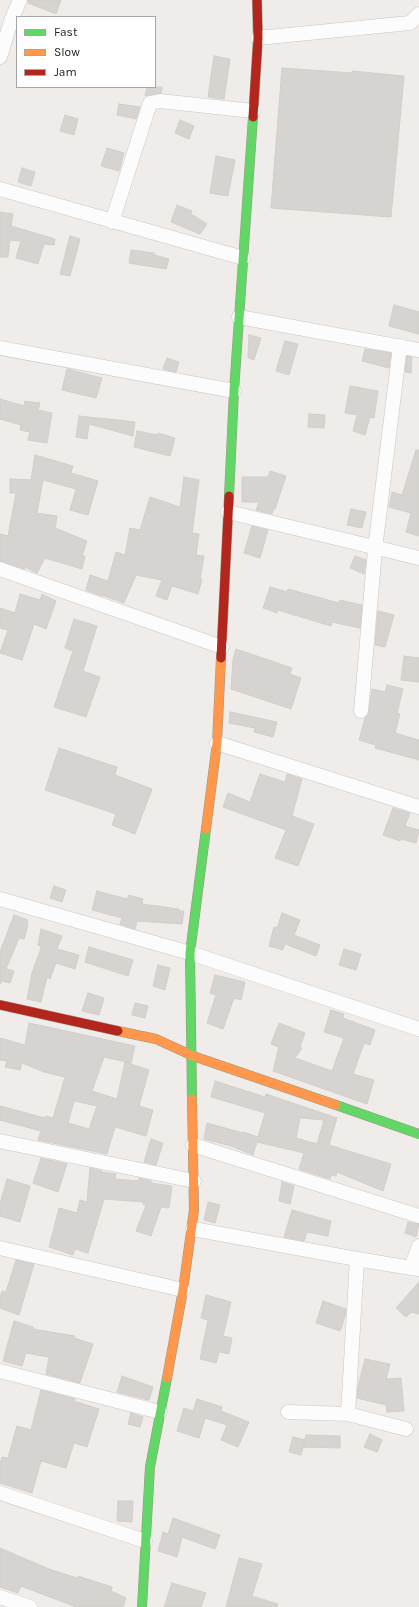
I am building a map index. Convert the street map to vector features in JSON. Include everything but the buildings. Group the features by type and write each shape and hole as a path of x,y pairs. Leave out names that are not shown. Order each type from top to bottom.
{"street":[{"path":"0,57 6,16 20,0"},
{"path":"142,1607 150,1467 184,1290 193,1229 193,1056 190,953 217,743 234,391 258,38 258,0"},
{"path":"258,38 410,23 419,14"},
{"path":"112,222 150,102 160,101 253,111"},
{"path":"0,189 243,258"},
{"path":"239,316 419,350"},
{"path":"361,711 375,548 400,346"},
{"path":"0,348 234,391"},
{"path":"228,512 419,558"},
{"path":"0,569 222,647"},
{"path":"217,743 419,807"},
{"path":"0,899 190,953 419,1029"},
{"path":"0,1005 156,1039 193,1056 419,1134"},
{"path":"0,1141 194,1181"},
{"path":"193,1145 419,1216"},
{"path":"193,1229 415,1268 419,1246"},
{"path":"0,1248 184,1290"},
{"path":"348,1414 357,1259"},
{"path":"0,1371 160,1412"},
{"path":"288,1412 348,1414 406,1428"},
{"path":"0,1493 145,1541"},
{"path":"0,1597 30,1607"}],"traffic: fast":[{"path":"229,496 234,391 253,117"},
{"path":"192,1099 190,953 206,829"},
{"path":"336,1105 419,1134"},
{"path":"142,1607 150,1467 167,1378"}],"traffic: slow":[{"path":"206,829 217,743 221,658"},
{"path":"118,1031 156,1039 193,1056 336,1105"},
{"path":"167,1378 183,1290 194,1210 192,1099"}],"traffic: jam":[{"path":"253,117 258,38 257,0"},
{"path":"221,658 229,496"},
{"path":"0,1005 118,1031"}]}
